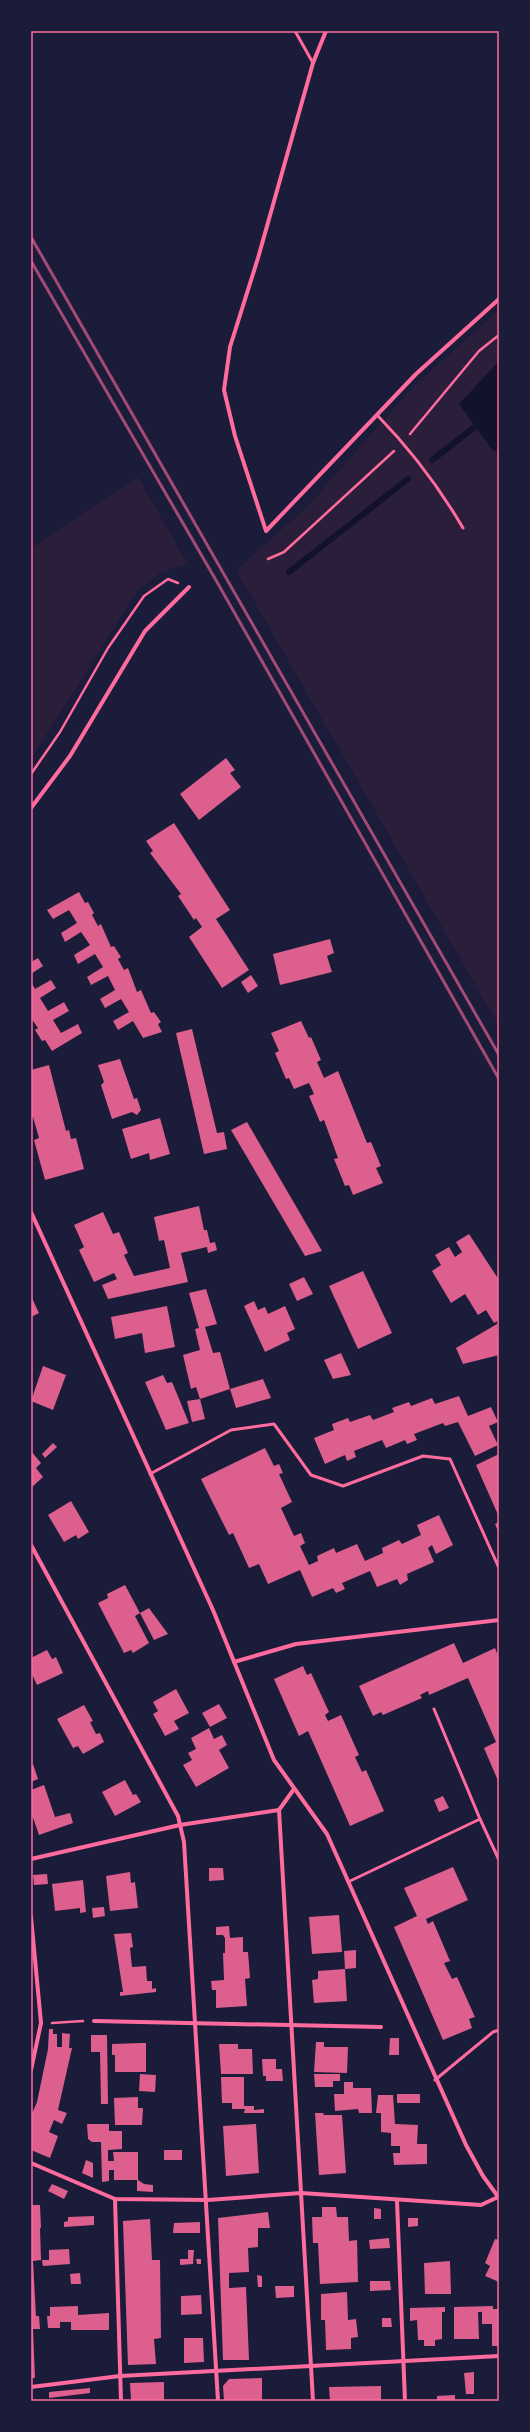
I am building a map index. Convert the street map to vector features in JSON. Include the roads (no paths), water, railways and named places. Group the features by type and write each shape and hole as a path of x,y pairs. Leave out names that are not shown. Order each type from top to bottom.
{"street":[{"path":"326,31 313,63 258,258 230,347 224,390 235,436 266,531 378,416 421,369 499,299"},
{"path":"31,808 70,756 145,631 189,587"},
{"path":"31,1212 234,1662 274,1760 327,1834 435,2080 466,2146 498,2197 481,2205 301,2194 208,2200 115,2199 31,2163"},
{"path":"31,1546 178,1816 184,1842 208,2200 218,2401"},
{"path":"234,1662 296,1644 499,1620"},
{"path":"294,1789 279,1810 290,2024 313,2401"},
{"path":"31,1859 180,1825 279,1810"},
{"path":"31,1917 42,2023 31,2070"},
{"path":"94,2021 381,2027"},
{"path":"115,2199 121,2401"},
{"path":"397,2201 402,2361 405,2401"},
{"path":"31,2387 120,2376 499,2356"}],"lane":[{"path":"295,31 313,63"},
{"path":"378,416 404,442 444,496 463,528"},
{"path":"150,1474 230,1430 274,1424 311,1475 343,1486 423,1456 450,1459 499,1568"},
{"path":"434,1709 480,1819 499,1860"},
{"path":"348,1882 480,1819"},
{"path":"435,2080 493,2032 499,2030"}],"waterway":[{"path":"432,460 475,427"},
{"path":"289,572 408,479"}],"railway":[{"path":"31,237 499,1055"},
{"path":"31,261 217,582 499,1079"}]}
